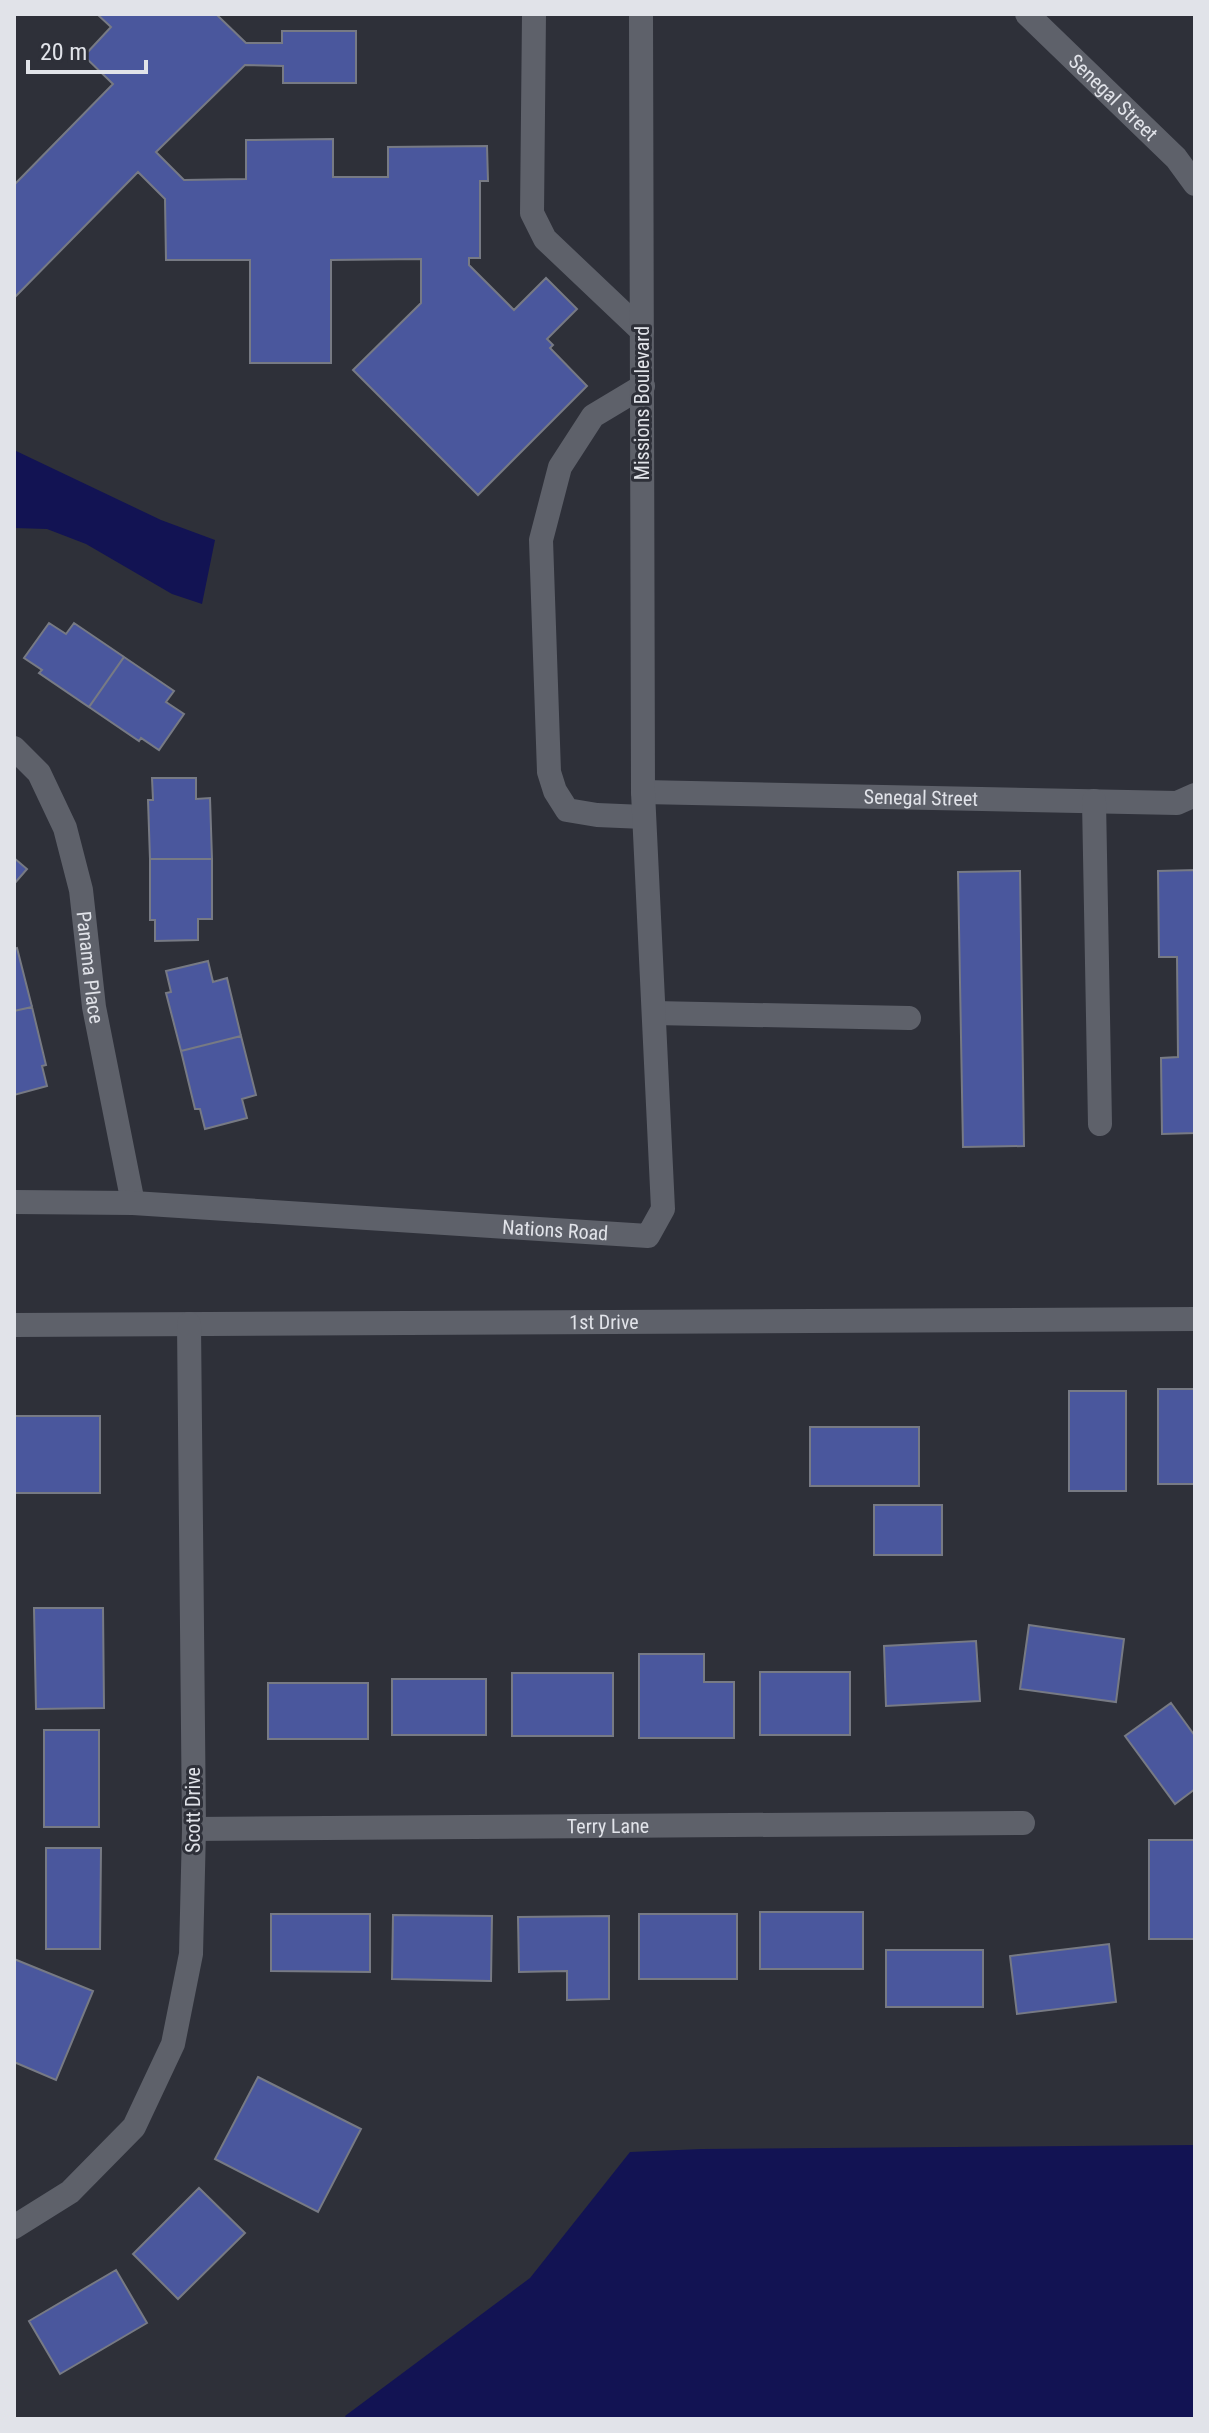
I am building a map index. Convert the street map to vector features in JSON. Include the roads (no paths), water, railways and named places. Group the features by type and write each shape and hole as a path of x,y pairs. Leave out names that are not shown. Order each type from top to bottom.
{"street":[{"path":"534,14 532,213 545,239 642,331"},
{"name":"Missions Boulevard","path":"641,14 643,792"},
{"name":"Senegal Street","path":"1027,14 1176,158 1195,184"},
{"path":"643,386 593,416 560,467 541,540 549,772 555,791 567,810 644,817"},
{"name":"Panama Place","path":"14,748 39,773 65,828 81,890 94,1007 133,1203"},
{"name":"Senegal Street","path":"643,792 1177,803 1195,795"},
{"name":"Nations Road","path":"14,1202 133,1203 648,1236 663,1209 643,792"},
{"path":"1094,801 1100,1124"},
{"path":"654,1013 909,1018"},
{"name":"1st Drive","path":"14,1325 1195,1319"},
{"name":"Scott Drive","path":"14,2227 70,2192 134,2127 173,2044 191,1954 194,1829 189,1324"},
{"name":"Terry Lane","path":"194,1829 1023,1823"}]}
